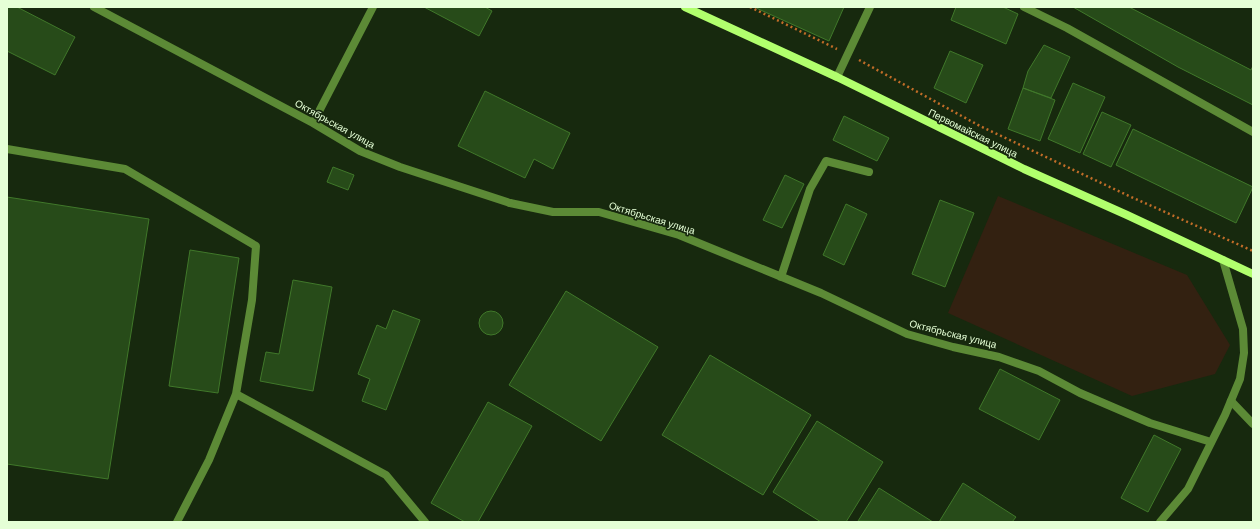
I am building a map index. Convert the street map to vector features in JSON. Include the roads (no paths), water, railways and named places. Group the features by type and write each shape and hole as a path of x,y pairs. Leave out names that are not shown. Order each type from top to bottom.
{"main road":[{"name":"Первомайская улица","path":"684,7 837,78 1024,169 1253,274"}],"street":[{"name":"Октябрьская улица","path":"94,7 314,123 360,151 400,167 510,203 553,212 599,212 679,236 821,292 907,334 952,347 999,356 1039,371 1080,393 1150,423 1211,442"},
{"path":"314,123 373,7"},
{"path":"837,78 870,7"},
{"path":"1024,7 1066,28 1253,132"},
{"path":"7,149 125,169 256,246 252,300 236,394 209,460 177,522"},
{"path":"781,277 810,189 826,161 869,172"},
{"path":"1160,522 1188,489 1240,379 1244,353 1242,329 1223,260"},
{"path":"236,394 386,475 425,522"},
{"path":"1230,402 1253,424"}]}
